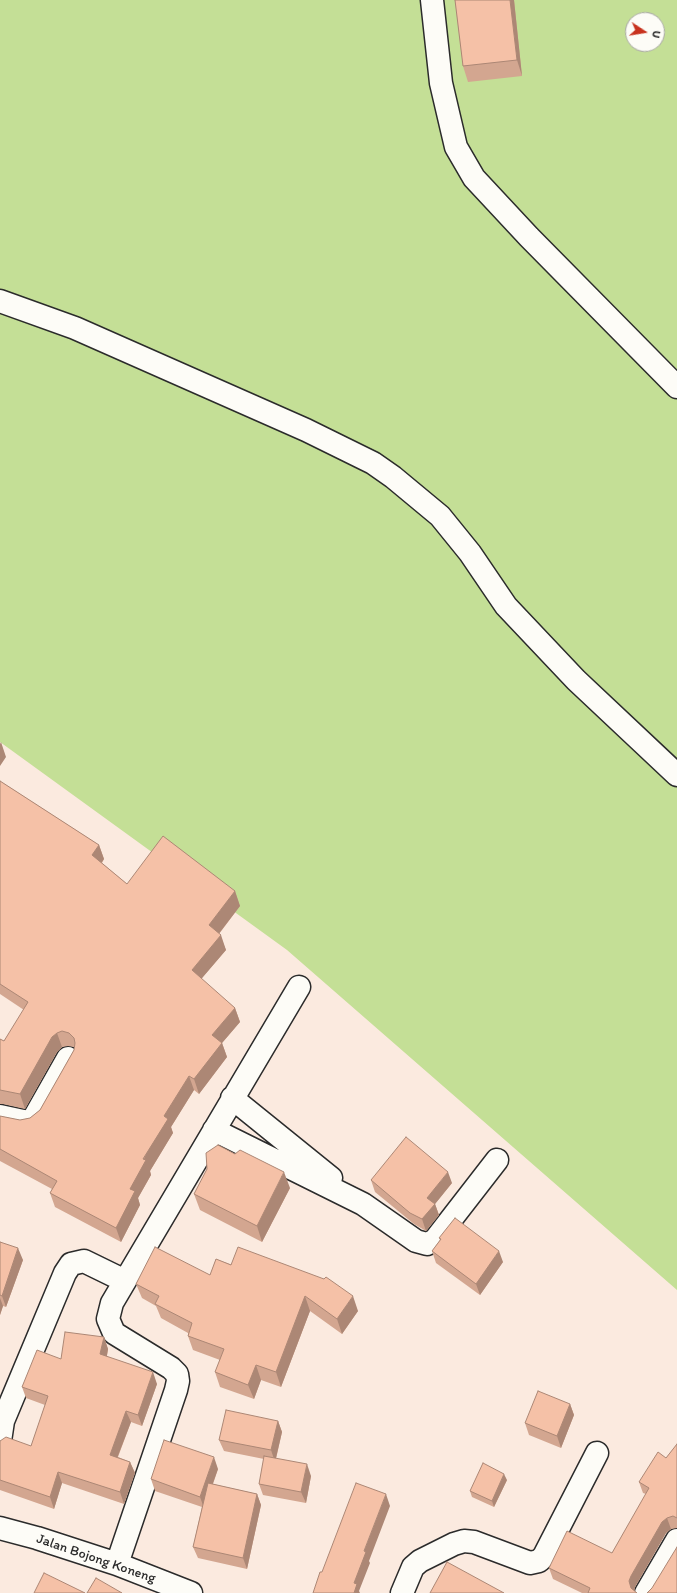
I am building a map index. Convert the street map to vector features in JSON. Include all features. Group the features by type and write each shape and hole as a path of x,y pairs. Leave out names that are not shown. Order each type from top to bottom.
{"street":[{"path":"432,0 443,90 456,147 474,178 529,237 677,387"},
{"path":"0,301 75,328 306,430 373,464 393,477 440,516 470,554 506,606 576,680 677,775"},
{"path":"117,1564 171,1405 178,1380 177,1374 171,1368 114,1334 108,1320 112,1303 299,986"},
{"path":"0,1116 28,1122 34,1118 68,1058"},
{"path":"232,1098 363,1204 416,1241 427,1244 435,1240 497,1160"},
{"path":"214,1130 363,1204"},
{"path":"1,1429 64,1273 71,1264 84,1261 125,1281"},
{"path":"402,1593 414,1567 420,1561 454,1544 464,1541 474,1542 530,1563 539,1561 544,1556 597,1453"},
{"name":"Jalan Bojong Koneng","path":"0,1528 37,1538 117,1564 191,1593"},
{"path":"646,1593 677,1540"}],"green space":[{"path":"0,0 677,0 677,1290 287,950 0,742"}],"building":[{"path":"455,0 510,0 517,60 463,66"},
{"path":"0,781 99,845 92,855 127,884 163,836 235,891 209,925 221,935 192,970 235,1008 212,1035 222,1043 194,1079 189,1076 164,1116 168,1119 143,1159 146,1160 130,1189 135,1191 116,1228 50,1193 57,1181 0,1149 0,1116 20,1120 30,1118 40,1110 74,1050 75,1043 74,1038 69,1033 62,1031 57,1033 52,1037 20,1094 0,1090 0,1039 4,1041 28,1002 0,984"},
{"path":"406,1137 448,1172 427,1198 435,1204 422,1219 410,1213 371,1180"},
{"path":"218,1145 235,1154 240,1150 284,1172 257,1226 194,1194 207,1169 206,1153"},
{"path":"455,1218 499,1251 476,1284 432,1251 441,1239 439,1238"},
{"path":"0,1242 18,1248 2,1296 0,1295"},
{"path":"155,1247 210,1275 216,1259 231,1265 238,1247 324,1279 326,1277 353,1296 337,1319 305,1296 276,1372 256,1365 248,1385 215,1372 224,1349 188,1336 192,1323 155,1304 159,1296 136,1284"},
{"path":"65,1332 104,1337 100,1354 153,1372 138,1415 126,1411 110,1455 130,1462 120,1492 58,1472 50,1497 0,1480 0,1441 6,1437 31,1446 48,1396 22,1387 37,1350 61,1359"},
{"path":"538,1391 570,1404 557,1436 525,1423"},
{"path":"226,1410 278,1421 271,1450 219,1440"},
{"path":"164,1440 214,1457 200,1497 151,1479"},
{"path":"677,1444 677,1518 673,1516 662,1522 631,1576 629,1581 631,1588 637,1593 588,1593 590,1588 549,1568 567,1531 612,1553 649,1488 639,1482 658,1452 666,1458"},
{"path":"264,1456 307,1464 301,1492 259,1484"},
{"path":"483,1463 504,1474 492,1501 470,1491"},
{"path":"208,1483 257,1494 243,1558 193,1547"},
{"path":"356,1483 386,1494 364,1551 366,1552 354,1583 357,1584 354,1593 313,1593 320,1572 322,1572"},
{"path":"677,1547 677,1593 647,1593 652,1588"},
{"path":"447,1562 504,1593 430,1593"},
{"path":"44,1573 85,1593 34,1593"},
{"path":"96,1578 122,1593 87,1593"}]}
